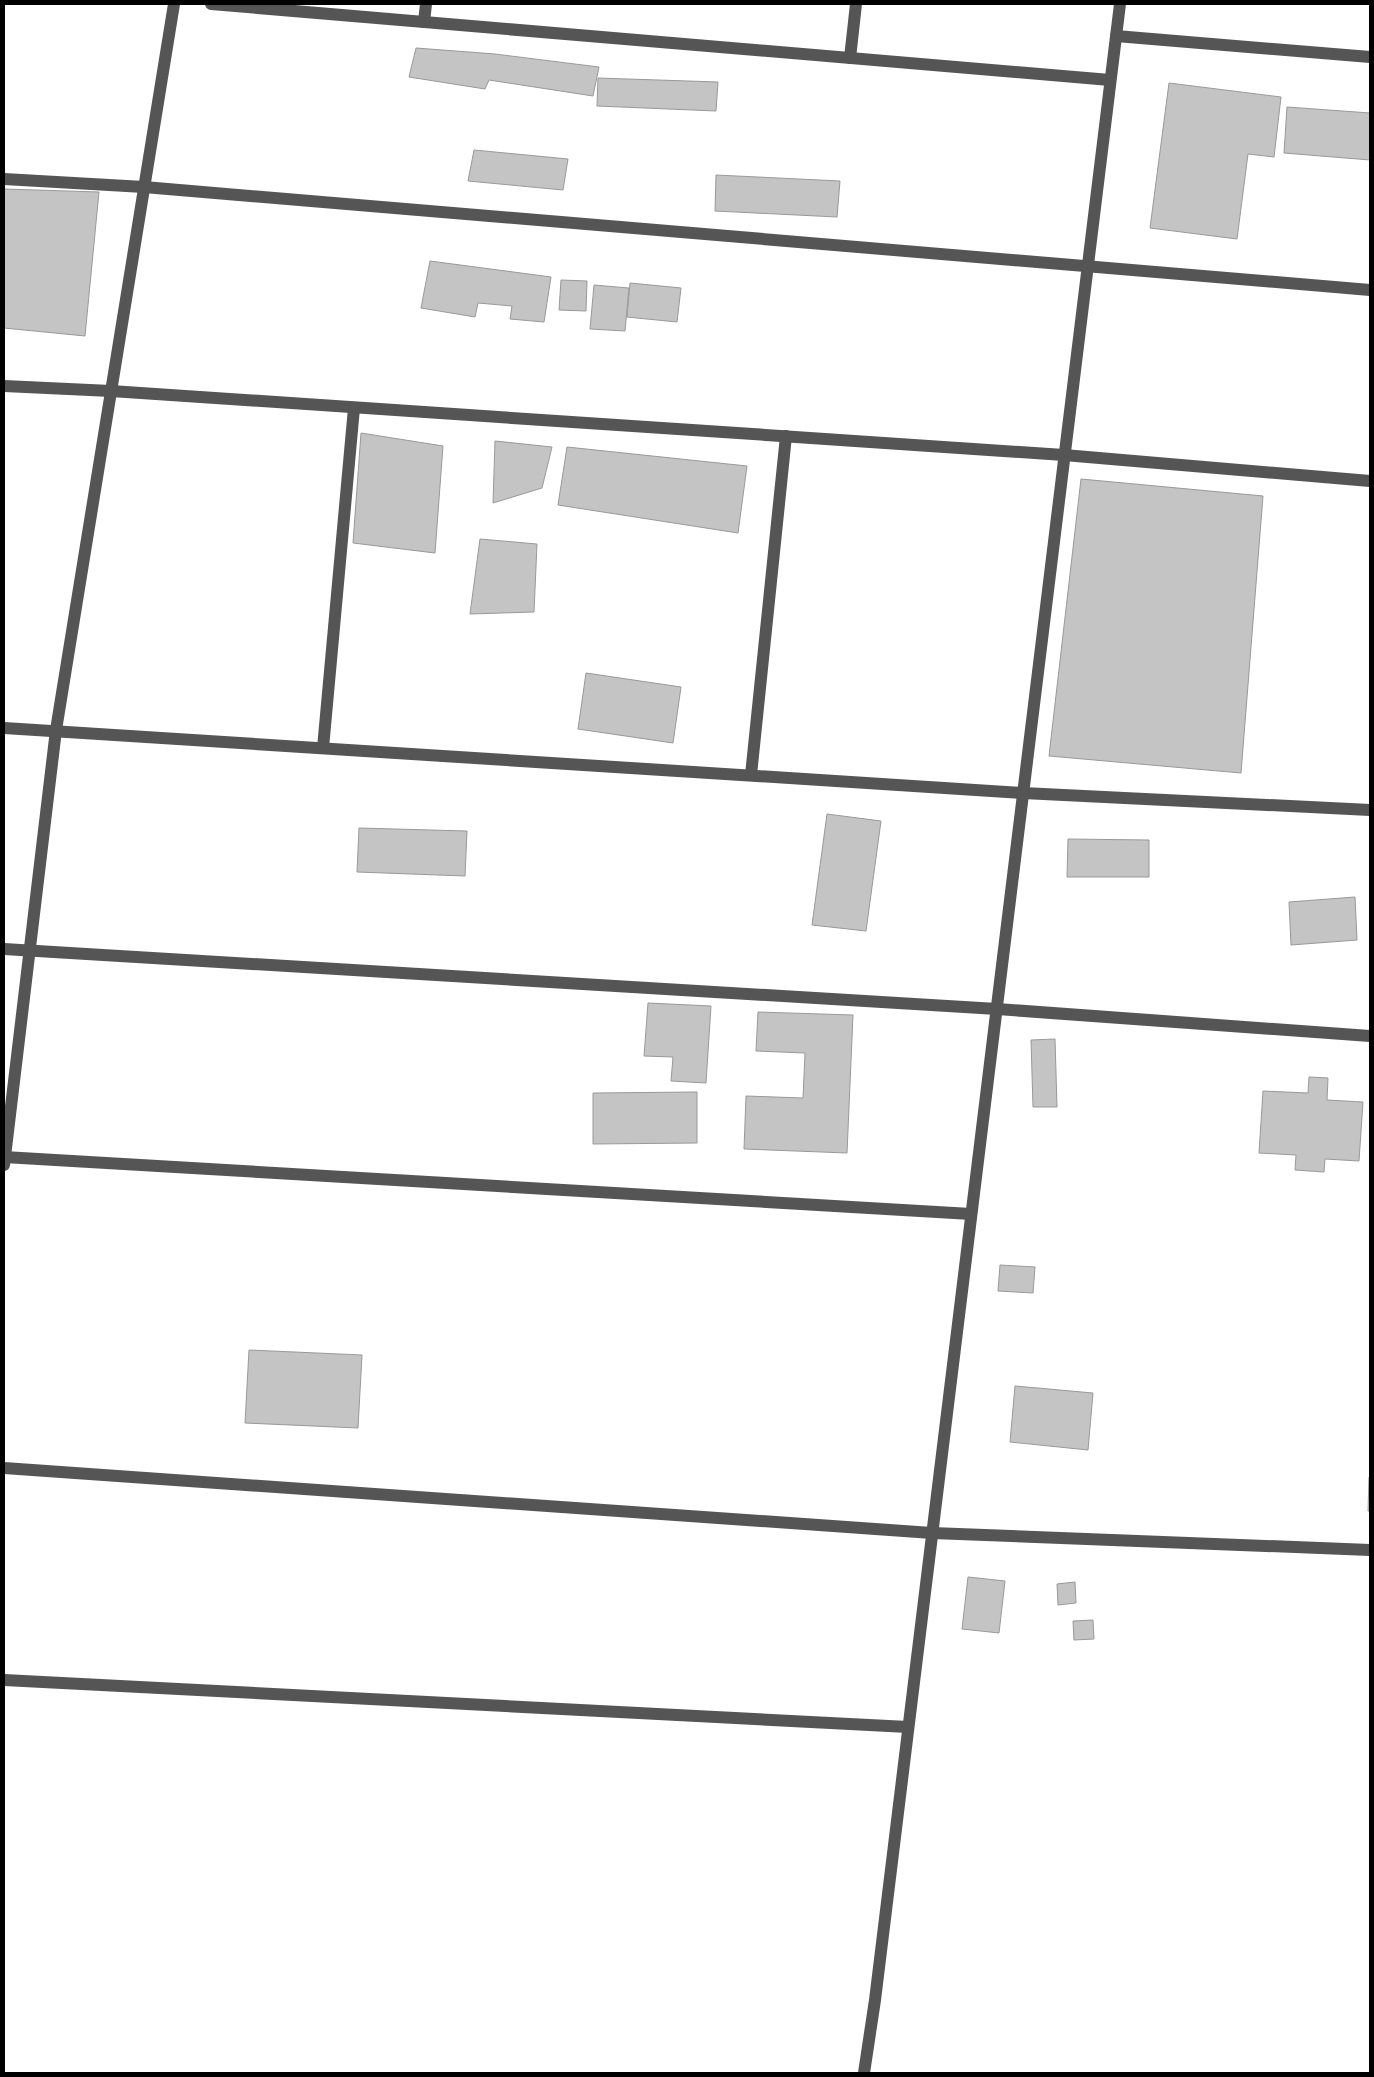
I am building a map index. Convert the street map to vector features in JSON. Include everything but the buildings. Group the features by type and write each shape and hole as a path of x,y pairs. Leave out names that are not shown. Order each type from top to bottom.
{"street":[{"path":"174,4 56,730 4,1160 972,1214"},
{"path":"211,4 1110,80"},
{"path":"424,22 426,4"},
{"path":"850,58 856,4"},
{"path":"864,2073 972,1214 1120,4"},
{"path":"1116,36 1370,57"},
{"path":"4,179 144,187 1370,290"},
{"path":"4,386 111,391 1064,455 1370,480"},
{"path":"323,748 354,408"},
{"path":"751,775 786,436"},
{"path":"4,728 1023,793 1370,810"},
{"path":"4,949 997,1009 1370,1036"},
{"path":"4,1468 932,1533 1370,1550"},
{"path":"4,1680 908,1727"}]}
